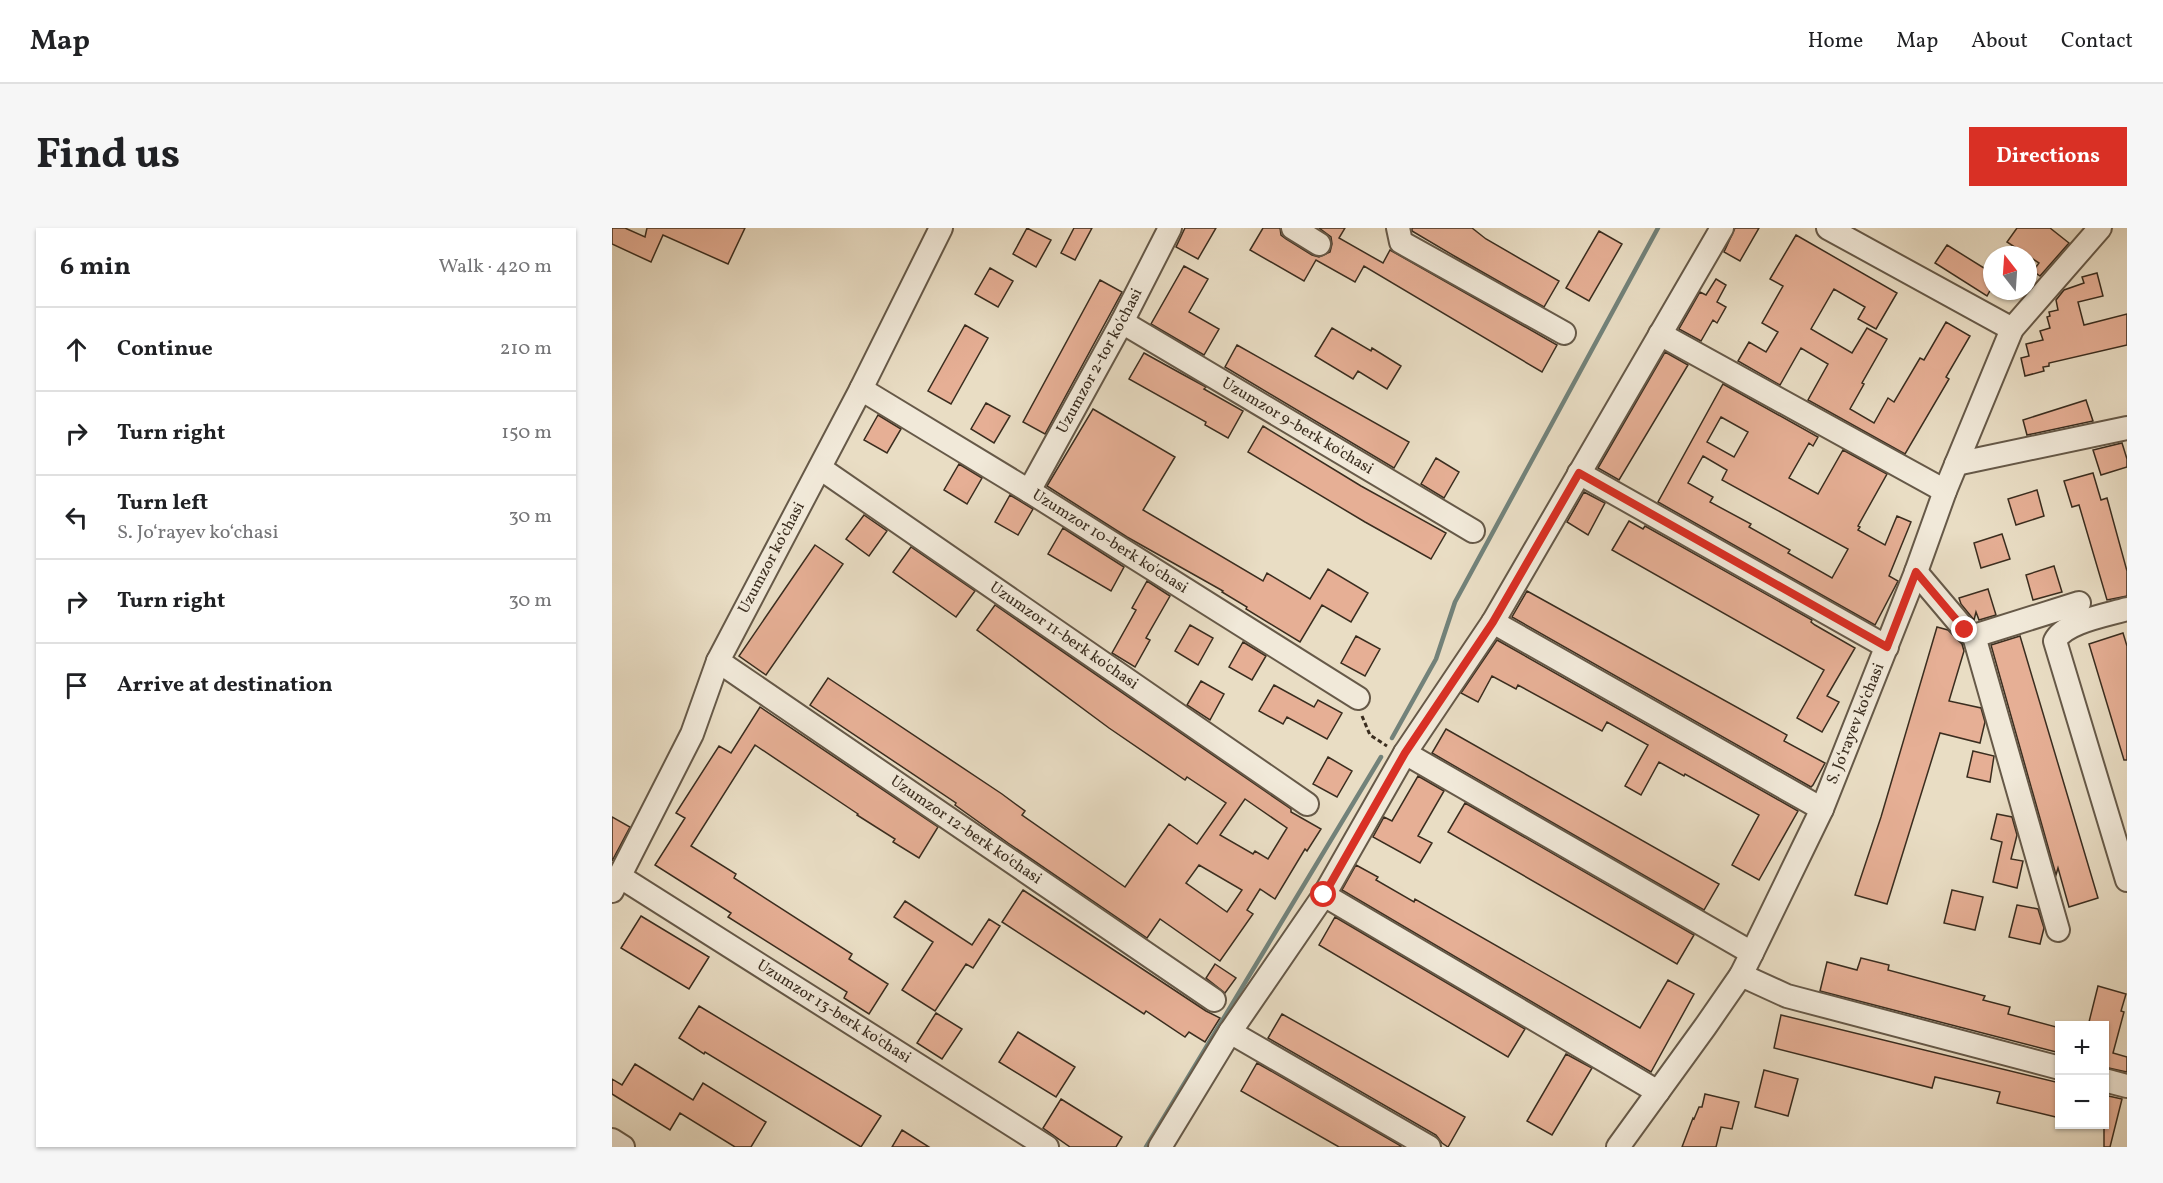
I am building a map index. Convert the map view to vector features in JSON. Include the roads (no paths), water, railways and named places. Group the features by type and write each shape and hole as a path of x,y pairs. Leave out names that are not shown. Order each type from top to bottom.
{"street":[{"name":"Uzumzor koʻchasi","path":"616,884 692,734 718,661 861,390 941,228"},
{"name":"Uzumzor 2-tor ko'chasi","path":"1029,491 1122,322 1170,228"},
{"path":"1293,228 1319,244"},
{"path":"1398,228 1401,242 1564,333"},
{"path":"1160,1147 1230,1032 1324,895 1396,750 1493,622 1722,228"},
{"path":"1828,228 2013,329"},
{"name":"S. Joʻrayev koʻchasi","path":"1618,1147 1741,975 1822,809 1887,647 1956,464 2013,329 2100,228"},
{"name":"Uzumzor 9-berk ko'chasi","path":"1122,322 1473,531"},
{"path":"1660,334 1946,491"},
{"name":"Uzumzor 10-berk ko'chasi","path":"861,390 1029,491 1358,698"},
{"path":"1956,464 2127,428"},
{"name":"Uzumzor 11-berk ko'chasi","path":"820,468 1307,804"},
{"path":"1579,473 1887,647"},
{"path":"1916,572 1965,630 1974,636 2058,930"},
{"path":"1974,636 2079,603"},
{"path":"2127,609 2068,627 2059,634 2055,641 2127,880"},
{"path":"1493,622 1822,809"},
{"name":"Uzumzor 12-berk ko'chasi","path":"718,661 1214,1000"},
{"path":"1396,750 1752,953"},
{"name":"Uzumzor 13-berk ko'chasi","path":"616,884 1047,1147"},
{"path":"1324,895 1658,1092"},
{"path":"1741,975 1786,996 2055,1067"},
{"path":"1230,1032 1429,1147"},
{"path":"2109,1081 2127,1086"},
{"path":"612,1140 623,1147"}],"waterway":[{"path":"1392,738 1436,659 1455,602 1658,228"},
{"path":"1146,1147 1381,757"}]}
